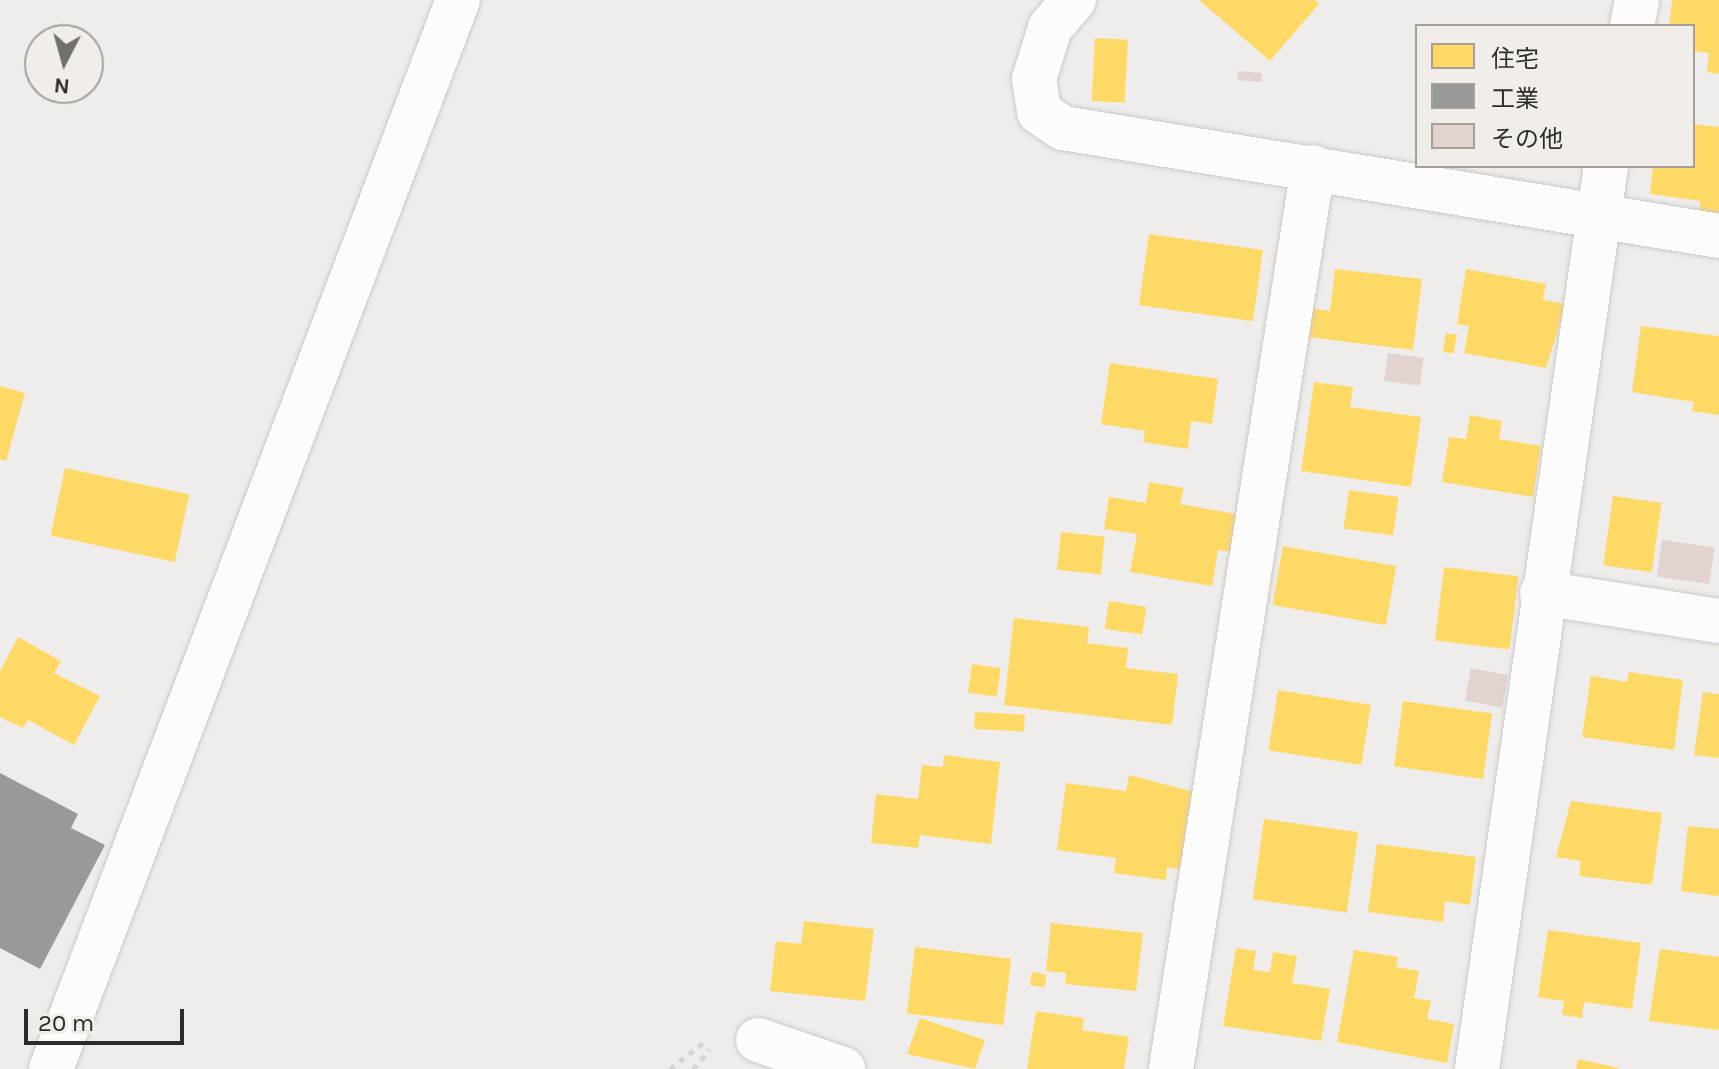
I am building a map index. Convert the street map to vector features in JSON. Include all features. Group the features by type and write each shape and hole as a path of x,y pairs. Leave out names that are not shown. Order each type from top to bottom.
{"street":[{"path":"51,1069 458,0"},
{"path":"1074,0 1050,28 1034,79 1039,112 1063,128 1719,236"},
{"path":"1632,24 1637,0"},
{"path":"1171,1069 1313,167"},
{"path":"1477,1069 1542,593 1606,168"},
{"path":"1542,593 1719,621"},
{"path":"758,1040 843,1069"}],"building: 住宅":[{"path":"1199,0 1315,0 1319,4 1270,61"},
{"path":"1672,0 1719,0 1719,74 1707,72 1709,53 1695,51 1695,24 1669,24"},
{"path":"1095,38 1128,40 1125,103 1092,101"},
{"path":"1695,124 1719,127 1719,216 1699,214 1700,201 1650,194 1653,168 1695,168"},
{"path":"1149,234 1263,250 1253,321 1139,305"},
{"path":"1335,269 1422,279 1413,350 1307,337 1311,308 1330,311"},
{"path":"1466,269 1546,284 1543,300 1566,304 1546,368 1464,353 1469,326 1457,324"},
{"path":"1641,326 1719,336 1719,415 1692,411 1694,402 1632,392"},
{"path":"1446,333 1457,335 1454,354 1443,352"},
{"path":"1110,363 1218,379 1212,424 1191,421 1188,449 1143,442 1145,431 1101,424"},
{"path":"1314,382 1353,387 1350,407 1421,417 1411,487 1301,471"},
{"path":"0,386 25,393 6,461 0,459"},
{"path":"1470,415 1502,421 1499,439 1541,446 1533,497 1442,482 1449,437 1466,439"},
{"path":"65,468 189,494 175,562 51,535"},
{"path":"1149,482 1184,488 1180,504 1236,514 1230,552 1218,550 1212,586 1130,572 1137,534 1104,529 1109,497 1146,503"},
{"path":"1349,490 1399,497 1393,536 1344,529"},
{"path":"1613,496 1662,503 1652,572 1603,565"},
{"path":"1061,532 1105,537 1101,574 1057,570"},
{"path":"1283,546 1396,566 1386,625 1273,605"},
{"path":"1444,567 1518,576 1509,650 1435,640"},
{"path":"1109,601 1147,607 1142,635 1105,629"},
{"path":"1014,618 1089,627 1087,643 1128,648 1126,668 1178,674 1172,725 1004,705"},
{"path":"18,637 61,661 54,673 100,696 74,745 28,720 23,728 0,717 0,671"},
{"path":"972,664 1001,668 997,697 968,693"},
{"path":"1629,672 1683,680 1674,750 1582,737 1591,676 1627,682"},
{"path":"1278,690 1371,705 1361,765 1268,750"},
{"path":"1703,692 1719,694 1719,758 1694,755"},
{"path":"1403,701 1492,714 1483,779 1394,766"},
{"path":"975,712 1025,715 1024,732 974,729"},
{"path":"944,755 1000,762 991,844 920,835 918,848 871,843 876,794 918,799 922,765 943,767"},
{"path":"1129,775 1198,793 1188,871 1167,867 1166,880 1114,873 1116,858 1057,850 1066,783 1126,791"},
{"path":"1571,801 1662,813 1652,885 1579,876 1581,861 1556,857"},
{"path":"1264,819 1358,832 1347,912 1253,899"},
{"path":"1688,826 1719,829 1719,896 1681,891"},
{"path":"1377,844 1476,857 1470,905 1445,901 1443,922 1368,912"},
{"path":"804,921 874,929 865,1001 770,991 776,941 801,944"},
{"path":"1051,923 1143,933 1136,991 1065,984 1066,973 1046,971"},
{"path":"1548,930 1641,943 1632,1009 1584,1002 1582,1018 1562,1015 1564,1001 1538,997"},
{"path":"915,947 1011,959 1003,1025 907,1014"},
{"path":"1236,948 1256,951 1253,970 1270,972 1273,952 1297,956 1292,983 1330,989 1321,1041 1223,1026"},
{"path":"1660,949 1719,957 1719,1030 1649,1021"},
{"path":"1354,950 1398,957 1396,967 1419,971 1414,998 1431,1001 1427,1019 1454,1024 1447,1063 1337,1042"},
{"path":"1032,972 1047,975 1044,988 1030,985"},
{"path":"1036,1011 1084,1018 1082,1030 1129,1037 1124,1069 1027,1069"},
{"path":"920,1018 985,1040 975,1069 907,1054"},
{"path":"1578,1059 1619,1068 1576,1069"}],"building: 工業":[{"path":"0,773 78,814 71,828 105,845 40,969 0,948"}],"building: その他":[{"path":"1238,71 1262,73 1261,82 1237,80"},
{"path":"1388,353 1424,358 1420,386 1384,381"},
{"path":"1662,540 1714,547 1709,584 1657,577"},
{"path":"1471,668 1508,675 1502,708 1465,700"}]}
